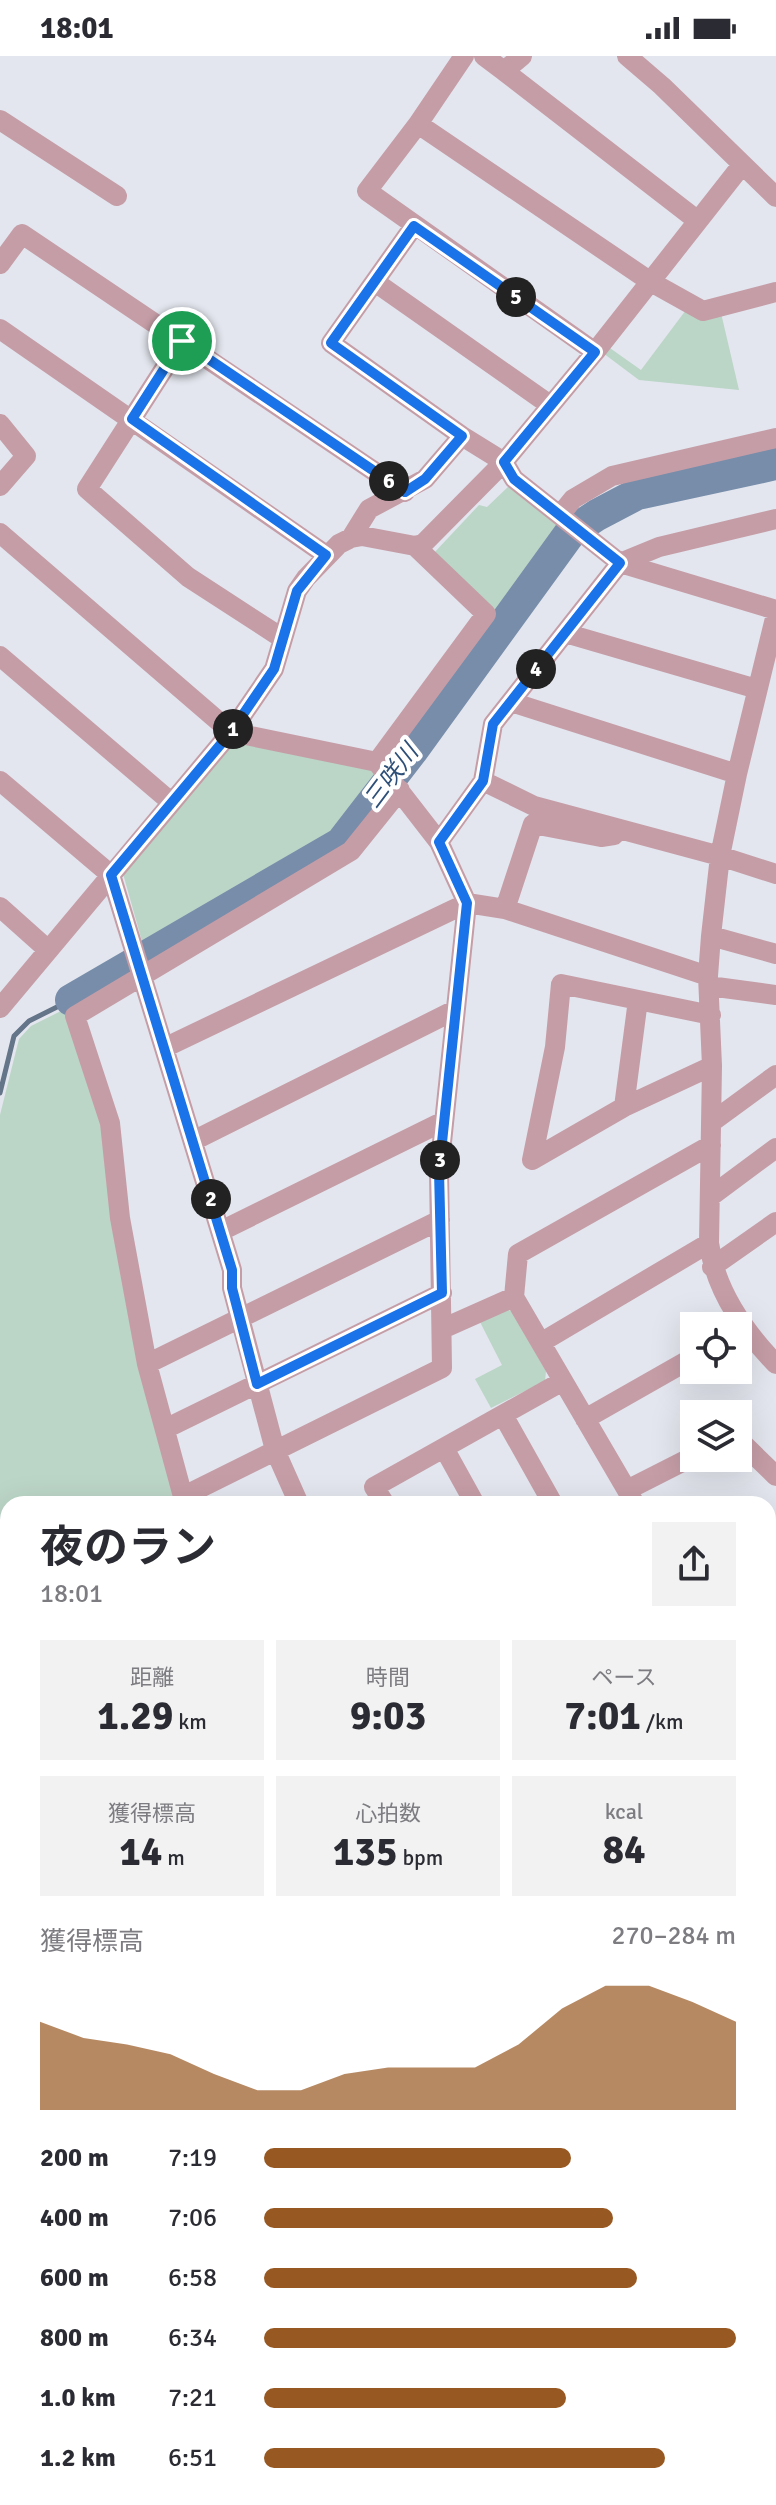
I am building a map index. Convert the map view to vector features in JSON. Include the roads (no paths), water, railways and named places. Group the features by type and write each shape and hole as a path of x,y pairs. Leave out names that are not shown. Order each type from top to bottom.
{"street":[{"path":"464,56 367,191 595,352"},
{"path":"484,56 698,221"},
{"path":"504,71 522,56"},
{"path":"627,56 776,197"},
{"path":"0,120 117,196"},
{"path":"418,124 651,282 703,311 776,292"},
{"path":"0,1008 231,732 274,669 297,591 326,555 351,538 362,536 415,546 423,544 504,462 742,165"},
{"path":"414,226 331,343 504,462 514,479 620,563 776,612 773,644 757,689 720,856 708,981 712,1066 709,1243 712,1267 733,1312"},
{"path":"0,264 22,234 405,492"},
{"path":"375,282 550,405"},
{"path":"0,329 326,555"},
{"path":"182,341 87,489 188,577 282,638"},
{"path":"0,424 26,456 0,486"},
{"path":"351,538 369,509 425,479 462,436"},
{"path":"571,524 573,499 612,476 776,438"},
{"path":"439,842 483,781 493,724 620,563 659,547 776,519"},
{"path":"0,533 231,732 377,762 439,842 467,903 439,1171 442,1368 275,1450 191,1496"},
{"path":"377,762 486,614 415,546"},
{"path":"565,633 757,689"},
{"path":"0,656 171,802"},
{"path":"511,702 737,774"},
{"path":"0,781 111,875 221,1231 232,1270 232,1288 275,1450 295,1496"},
{"path":"483,781 534,806 776,874"},
{"path":"183,1496 147,1364 120,1218 110,1123 75,1016 140,967 351,851 400,790"},
{"path":"505,909 533,824 601,837 634,832"},
{"path":"164,1048 467,903 505,909 708,981 776,995"},
{"path":"0,907 47,949"},
{"path":"711,936 776,954"},
{"path":"711,1015 561,984 558,1023 532,1160 624,1107 712,1066"},
{"path":"624,1107 638,1000"},
{"path":"193,1141 455,1010"},
{"path":"712,1122 776,1075"},
{"path":"221,1231 444,1121"},
{"path":"630,1496 514,1297 518,1254 711,1145"},
{"path":"710,1197 776,1148"},
{"path":"147,1364 440,1220"},
{"path":"712,1267 776,1222"},
{"path":"542,1342 709,1243"},
{"path":"165,1429 442,1293"},
{"path":"442,1329 514,1297"},
{"path":"752,1339 776,1364"},
{"path":"585,1419 680,1365"},
{"path":"380,1496 374,1487 563,1381"},
{"path":"503,1415 549,1496"},
{"path":"444,1448 471,1496"},
{"path":"752,1453 776,1476"},
{"path":"633,1496 680,1465"}],"waterway":[{"name":"三咲川","path":"71,1000 341,843 412,751 570,533 637,494 776,464"},
{"name":"三咲川","path":"0,1093 14,1036 29,1021 71,1000"}]}
